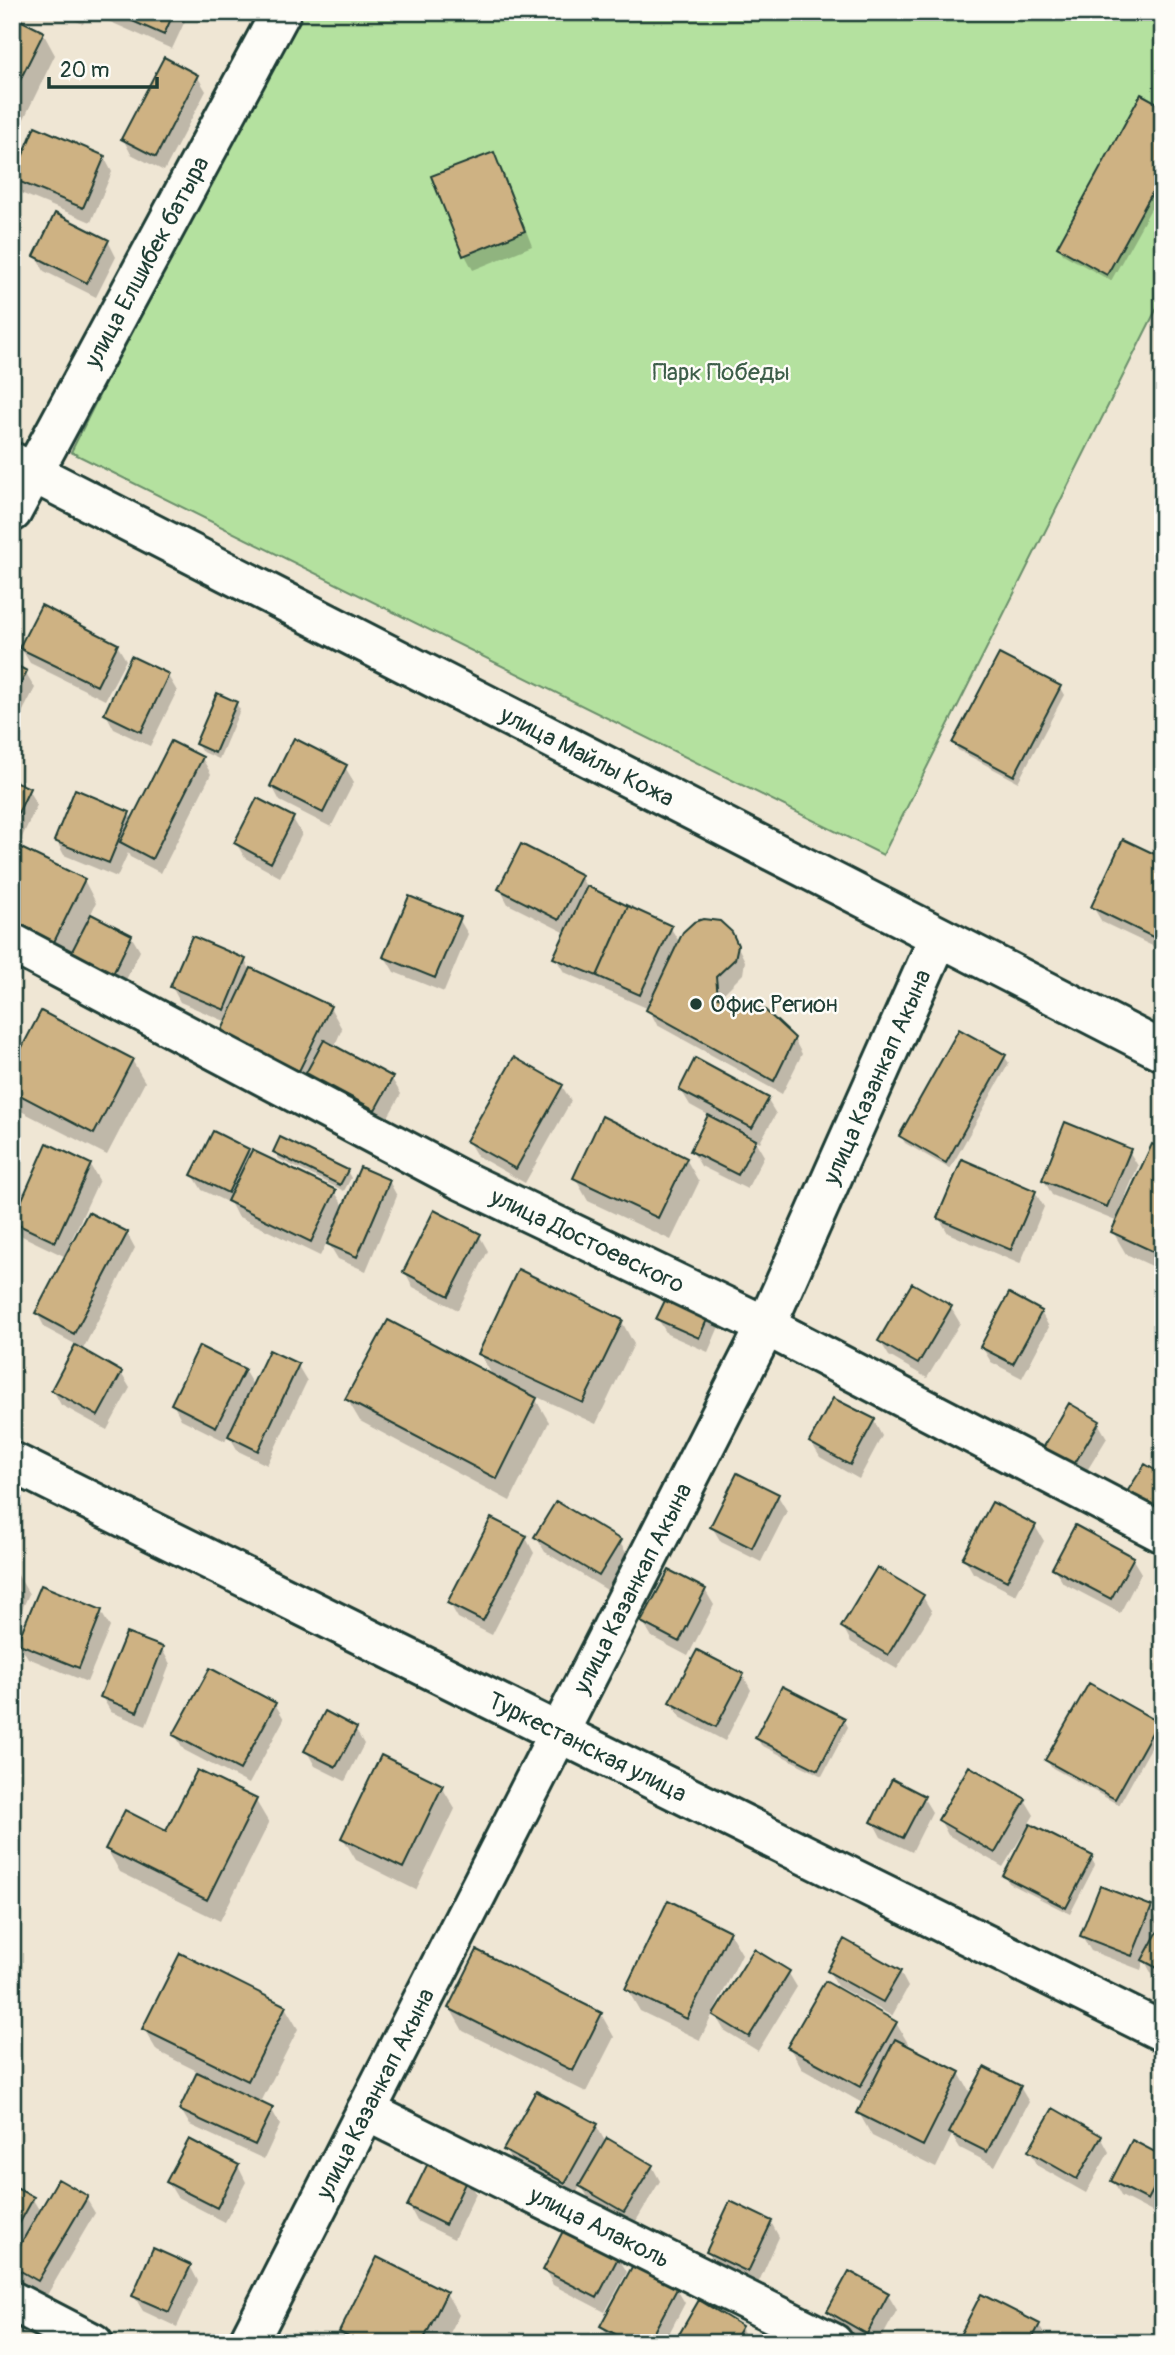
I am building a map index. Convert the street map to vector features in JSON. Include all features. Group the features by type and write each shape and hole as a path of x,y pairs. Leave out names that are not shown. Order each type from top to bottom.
{"street":[{"name":"улица Елшибек батыра","path":"12,512 23,467 271,16"},
{"name":"улица Майлы Кожа","path":"23,467 1163,1051"},
{"name":"улица Казанкап Акына","path":"248,2343 766,1326 939,937"},
{"name":"улица Достоевского","path":"12,943 459,1179 766,1326 1163,1534"},
{"name":"Туркестанская улица","path":"12,1462 1163,2032"},
{"name":"улица Алаколь","path":"366,2111 833,2343"},
{"path":"12,2301 93,2343"}],"green space":[{"name":"Парк Победы","path":"290,12 1163,12 1163,296 883,855 71,452"}],"building":[{"path":"112,12 174,12 164,35"},
{"path":"12,16 44,32 12,96"},
{"path":"164,57 198,75 156,157 121,139"},
{"path":"1141,94 1163,106 1163,173 1107,275 1057,247"},
{"path":"35,126 105,156 83,208 13,179"},
{"path":"494,152 525,231 463,256 431,176"},
{"path":"55,213 109,240 87,283 34,256"},
{"path":"41,605 118,644 97,686 19,648"},
{"path":"999,654 1061,686 1014,776 952,743"},
{"path":"131,656 169,674 141,732 104,714"},
{"path":"12,663 27,671 12,701"},
{"path":"217,693 237,702 215,753 195,744"},
{"path":"294,738 347,765 323,813 270,786"},
{"path":"171,741 203,757 152,859 120,842"},
{"path":"12,780 30,788 12,826"},
{"path":"75,789 130,812 109,863 54,841"},
{"path":"257,798 294,817 271,863 234,843"},
{"path":"1123,839 1163,858 1163,932 1159,940 1091,907"},
{"path":"521,844 582,875 559,920 498,889"},
{"path":"19,847 85,879 53,944 12,924 12,860"},
{"path":"587,886 628,906 597,976 553,958"},
{"path":"409,896 461,917 435,978 383,957"},
{"path":"628,906 672,926 640,995 597,976"},
{"path":"91,914 132,935 113,974 71,953"},
{"name":"Офис Регион","path":"703,919 720,921 732,932 738,945 735,959 716,977 718,997 765,1010 795,1038 774,1081 646,1010 683,932 694,922"},
{"path":"192,936 246,959 225,1010 170,987"},
{"path":"251,968 331,1006 299,1071 220,1034"},
{"path":"41,1011 133,1059 94,1134 12,1091 12,1066"},
{"path":"959,1029 1006,1055 946,1163 899,1136"},
{"path":"324,1040 393,1077 375,1110 306,1073"},
{"path":"514,1057 563,1085 516,1169 466,1141"},
{"path":"695,1058 769,1098 752,1128 679,1090"},
{"path":"708,1115 756,1140 738,1175 690,1151"},
{"path":"602,1116 687,1158 658,1218 573,1178"},
{"path":"1065,1122 1131,1149 1107,1207 1042,1180"},
{"path":"213,1131 249,1149 228,1193 191,1175"},
{"path":"280,1137 348,1170 340,1185 273,1152"},
{"path":"47,1143 91,1164 55,1242 12,1222"},
{"path":"1152,1144 1163,1149 1163,1256 1111,1232"},
{"path":"252,1150 336,1190 311,1242 227,1201"},
{"path":"962,1159 1036,1191 1011,1250 937,1218"},
{"path":"360,1167 390,1180 357,1257 327,1244"},
{"path":"434,1210 481,1234 449,1296 403,1272"},
{"path":"88,1212 128,1232 74,1334 35,1313"},
{"path":"518,1269 623,1320 583,1403 478,1354"},
{"path":"912,1283 952,1306 918,1364 878,1341"},
{"path":"671,1288 713,1306 699,1338 656,1319"},
{"path":"1009,1293 1042,1311 1013,1364 980,1347"},
{"path":"388,1320 537,1398 497,1479 345,1399"},
{"path":"75,1345 122,1372 98,1416 51,1390"},
{"path":"199,1346 245,1369 216,1427 171,1404"},
{"path":"269,1350 299,1364 258,1451 228,1436"},
{"path":"833,1398 875,1419 850,1465 809,1442"},
{"path":"1069,1403 1100,1421 1072,1468 1042,1450"},
{"path":"1145,1464 1163,1475 1163,1523 1121,1501"},
{"path":"737,1473 779,1494 752,1548 710,1527"},
{"path":"556,1501 621,1540 599,1576 534,1537"},
{"path":"992,1502 1036,1525 1007,1581 962,1558"},
{"path":"491,1518 527,1536 483,1621 447,1603"},
{"path":"1075,1525 1134,1557 1111,1599 1052,1568"},
{"path":"877,1567 924,1595 888,1655 841,1627"},
{"path":"669,1570 706,1589 679,1642 641,1622"},
{"path":"41,1585 102,1610 79,1668 17,1643"},
{"path":"126,1633 163,1647 137,1712 100,1697"},
{"path":"697,1650 744,1674 716,1727 669,1702"},
{"path":"210,1668 276,1703 240,1770 173,1735"},
{"path":"1089,1683 1158,1722 1115,1799 1045,1760"},
{"path":"782,1686 845,1718 818,1770 755,1738"},
{"path":"325,1711 357,1728 336,1767 304,1751"},
{"path":"381,1755 443,1785 403,1868 341,1838"},
{"path":"969,1766 1026,1799 995,1853 938,1820"},
{"path":"197,1770 257,1799 207,1900 105,1849 125,1810 166,1831"},
{"path":"892,1779 925,1796 903,1838 871,1822"},
{"path":"1030,1824 1093,1856 1066,1908 1003,1876"},
{"path":"1100,1886 1152,1906 1132,1956 1080,1936"},
{"path":"668,1900 730,1931 687,2019 625,1989"},
{"path":"1163,1922 1163,1971 1142,1960"},
{"path":"844,1939 901,1971 883,2002 827,1971"},
{"path":"754,1949 790,1971 749,2037 713,2015"},
{"path":"477,1950 602,2013 573,2071 448,2008"},
{"path":"180,1953 286,2006 248,2081 142,2029"},
{"path":"825,1981 897,2022 860,2087 787,2047"},
{"path":"895,2039 960,2072 923,2146 857,2113"},
{"path":"984,2067 1021,2086 987,2152 949,2133"},
{"path":"197,2072 273,2108 255,2145 179,2110"},
{"path":"536,2091 598,2124 565,2183 503,2150"},
{"path":"1053,2108 1102,2136 1077,2179 1028,2151"},
{"path":"607,2138 653,2165 624,2212 579,2186"},
{"path":"189,2139 239,2165 217,2208 166,2182"},
{"path":"1132,2140 1163,2156 1163,2171 1148,2200 1111,2181"},
{"path":"430,2159 468,2177 445,2225 407,2206"},
{"path":"58,2179 88,2196 38,2281 12,2266 12,2259"},
{"path":"12,2186 34,2197 12,2237"},
{"path":"730,2201 772,2221 748,2272 706,2252"},
{"path":"565,2227 619,2256 597,2298 543,2270"},
{"path":"153,2248 191,2265 169,2312 132,2296"},
{"path":"377,2257 447,2292 422,2343 360,2343 339,2332"},
{"path":"634,2263 678,2287 648,2343 632,2343 600,2326"},
{"path":"849,2271 889,2293 867,2334 827,2311"},
{"path":"981,2294 1040,2324 1030,2343 956,2343"},
{"path":"699,2300 742,2326 732,2343 684,2343 677,2338"}],"place":[{"name":"Офис Регион","path":"696,1004"}]}
